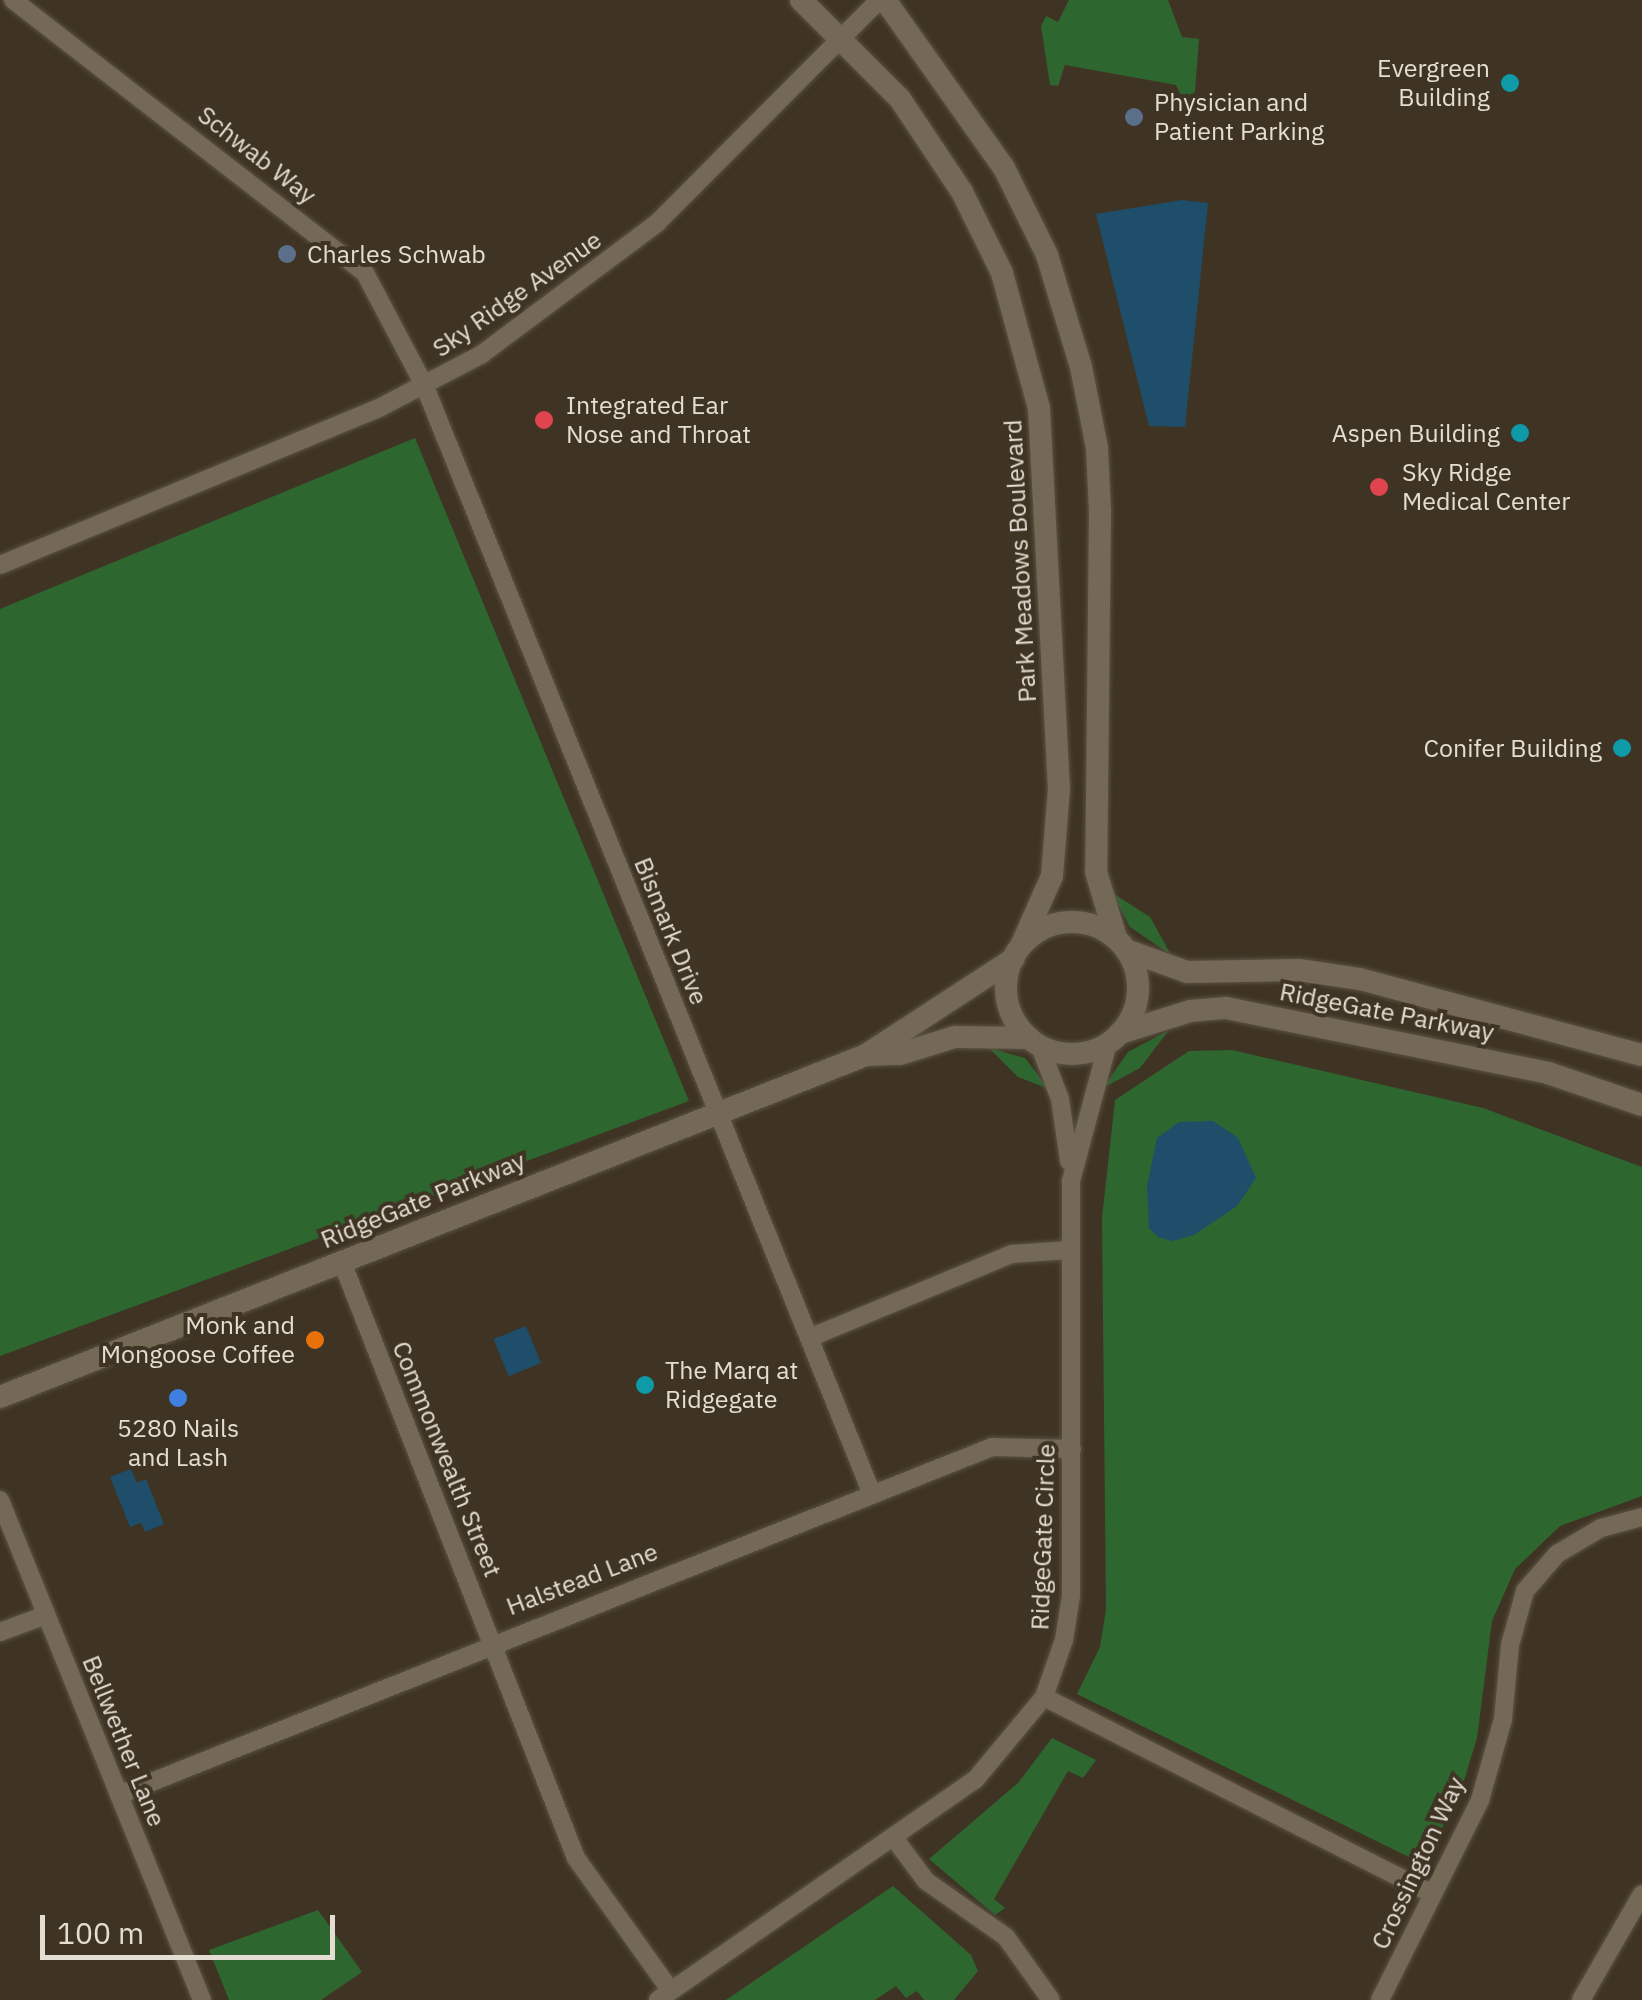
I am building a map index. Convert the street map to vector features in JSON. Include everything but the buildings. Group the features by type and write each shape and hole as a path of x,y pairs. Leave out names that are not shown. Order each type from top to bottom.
{"main road":[{"name":"Park Meadows Boulevard","path":"802,0 842,37 923,130 984,233 1019,322 1042,420 1058,807 1052,876 1017,952"},
{"path":"882,0 1004,168 1047,255 1081,366 1097,448 1100,512 1096,872 1138,992 1114,1038"},
{"name":"RidgeGate Parkway","path":"0,1397 866,1056 1059,923 1089,924 1121,944 1186,972 1299,970 1360,979 1642,1055"},
{"path":"1017,952 1008,1005 1034,1041"},
{"name":"RidgeGate Parkway","path":"866,1056 900,1054 954,1037 1034,1041 1079,1054 1190,1011 1226,1008 1548,1074 1642,1105"}],"street":[{"name":"Schwab Way","path":"13,0 365,272 426,387"},
{"name":"Sky Ridge Avenue","path":"0,566 426,387 577,288 657,223 882,0"},
{"name":"Bismark Drive","path":"426,387 872,1494"},
{"name":"RidgeGate Circle","path":"1072,1181 1114,1038"},
{"name":"RidgeGate Circle","path":"665,1995 975,1780 1044,1697 1064,1640 1071,1596 1072,1181 1060,1099 1034,1041"},
{"path":"809,1338 1012,1254 1070,1250"},
{"name":"Commonwealth Street","path":"342,1262 576,1858 665,1995"},
{"name":"Halstead Lane","path":"119,1795 492,1641 992,1447 1072,1448"},
{"name":"Bellwether Lane","path":"0,1500 202,2000"},
{"name":"Crossington Way","path":"1380,2000 1480,1800 1503,1719 1510,1645 1525,1591 1557,1554 1601,1528 1642,1517"},
{"path":"0,1632 46,1615"},
{"path":"1044,1697 1433,1894"},
{"path":"894,1838 926,1881 1006,1937 1051,2000"},
{"path":"1581,2000 1642,1894"}],"green space":[{"path":"1069,0 1168,0 1182,37 1199,39 1195,92 1183,99 1176,85 1065,65 1058,86 1050,85 1041,26 1046,16 1058,22"},
{"path":"415,438 689,1101 0,1356 0,609"},
{"path":"1111,892 1150,917 1171,955 1130,927"},
{"path":"1169,1030 1140,1068 1103,1088 1128,1052"},
{"path":"989,1048 1025,1058 1049,1089 1018,1077"},
{"path":"1232,1050 1483,1108 1642,1167 1642,1496 1560,1526 1515,1569 1492,1621 1477,1738 1463,1784 1431,1851 1417,1861 1077,1694 1100,1647 1106,1609 1102,1218 1115,1100 1189,1051"},
{"path":"1052,1738 1096,1760 1083,1778 1068,1771 994,1899 1005,1908 995,1915 929,1859 1018,1783"},
{"path":"893,1886 971,1955 978,1971 954,2000 924,2000 917,1991 906,1998 896,1986 875,2000 726,2000"},
{"path":"318,1910 362,1972 321,2000 229,2000 209,1950"}],"water":[{"path":"1182,200 1208,203 1185,427 1149,426 1096,214"},
{"path":"1213,1121 1238,1138 1256,1178 1237,1206 1194,1235 1172,1241 1158,1237 1149,1228 1147,1186 1157,1138 1179,1122"},
{"path":"526,1326 541,1363 509,1376 494,1339"},
{"path":"131,1469 137,1483 146,1479 164,1524 145,1532 141,1523 130,1527 110,1477"}],"place":[{"name":"Evergreen Building","path":"1510,83"},
{"name":"Physician and Patient Parking","path":"1134,117"},
{"name":"Charles Schwab","path":"287,254"},
{"name":"Integrated Ear Nose and Throat","path":"544,420"},
{"name":"Aspen Building","path":"1520,433"},
{"name":"Sky Ridge Medical Center","path":"1379,487"},
{"name":"Conifer Building","path":"1622,748"},
{"name":"Monk and Mongoose Coffee","path":"315,1340"},
{"name":"The Marq at Ridgegate","path":"645,1385"},
{"name":"5280 Nails and Lash","path":"178,1398"}]}
